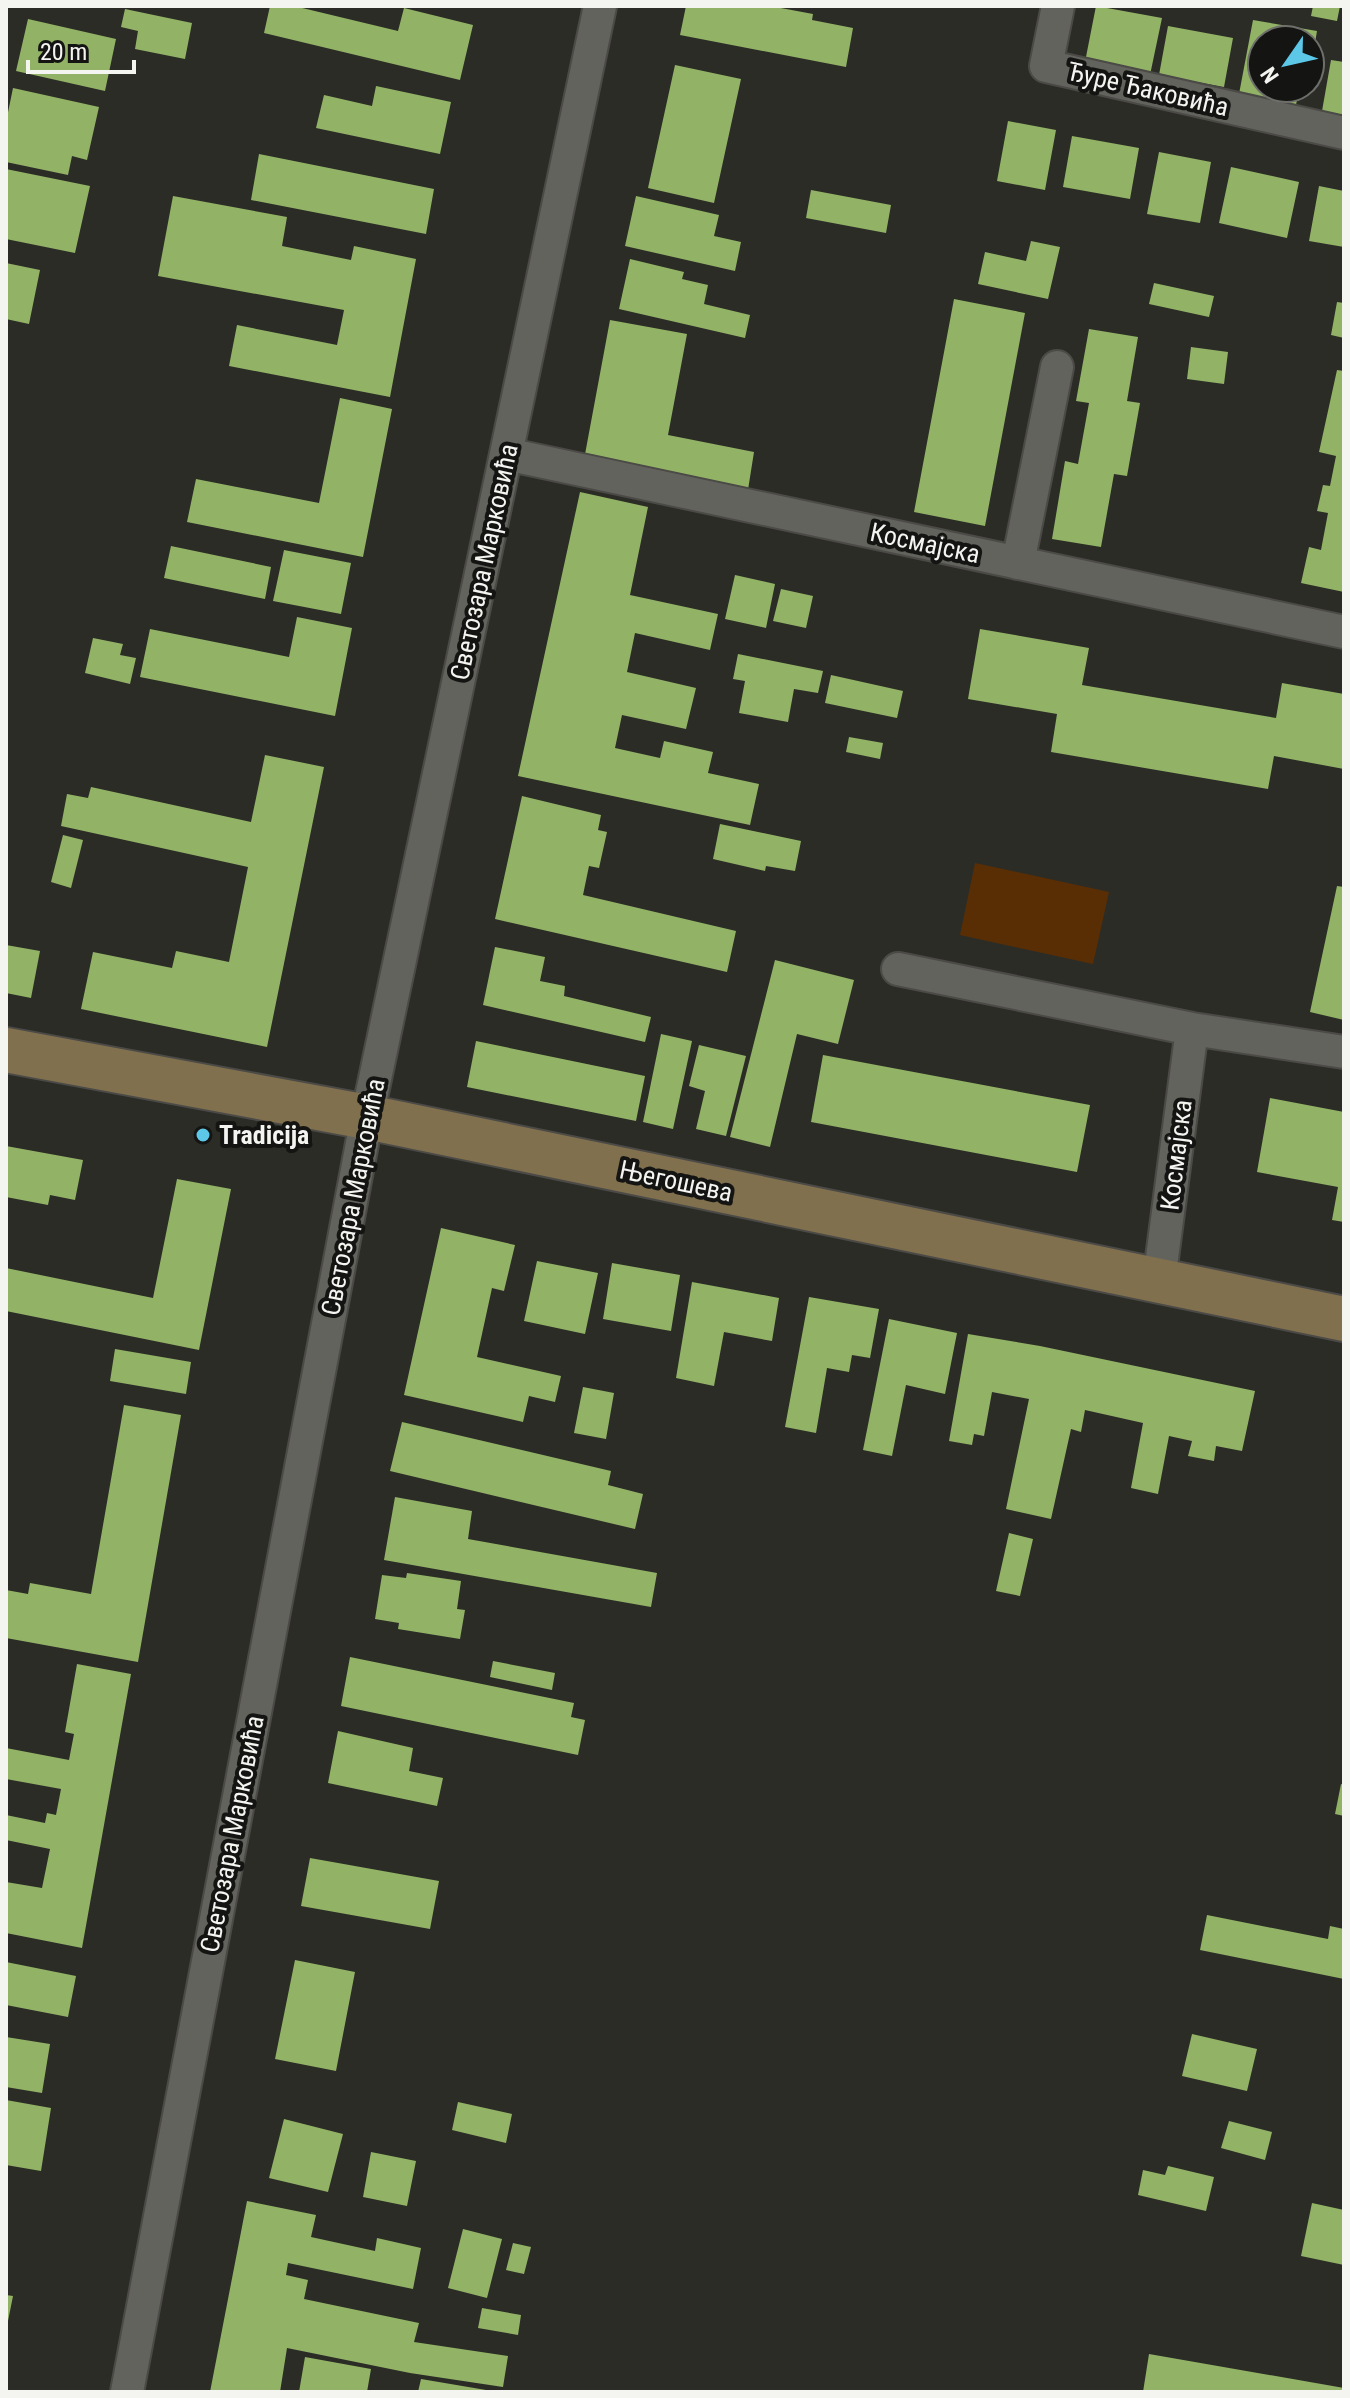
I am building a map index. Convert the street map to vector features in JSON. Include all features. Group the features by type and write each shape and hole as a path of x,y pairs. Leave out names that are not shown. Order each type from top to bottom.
{"street":[{"name":"Светозара Марковића","path":"127,2392 367,1117 600,6"},
{"name":"Ђуре Ђаковића","path":"1058,6 1046,66 1344,133"},
{"path":"1018,563 1057,367"},
{"name":"Космајска","path":"506,454 1344,632"},
{"path":"898,969 1192,1029 1344,1052"},
{"name":"Космајска","path":"1159,1281 1192,1029"},
{"name":"Његошева","path":"6,1050 367,1117 1344,1319"}],"shaded area":[{"path":"975,863 1109,892 1093,964 960,935"}],"building":[{"path":"270,6 294,6 398,31 404,8 473,25 460,80 264,33"},
{"path":"686,6 770,6 813,14 812,20 853,28 846,67 680,35"},
{"path":"1096,6 1162,18 1150,75 1085,62"},
{"path":"1313,6 1340,6 1337,21 1311,16"},
{"path":"125,9 192,23 185,59 135,49 138,31 121,27"},
{"path":"28,19 116,39 105,91 16,71"},
{"path":"1253,20 1276,24 1252,24"},
{"path":"1168,26 1233,38 1224,87 1159,75"},
{"path":"1246,57 1246,95 1239,94"},
{"path":"1331,60 1344,62 1344,115 1322,111 1323,104 1326,104"},
{"path":"675,65 741,79 714,203 648,188"},
{"path":"376,86 451,102 440,154 316,128 324,95 372,106"},
{"path":"13,88 99,107 87,160 72,156 68,175 6,162 6,122"},
{"path":"1008,121 1056,130 1045,190 997,181"},
{"path":"1072,136 1139,148 1130,199 1063,187"},
{"path":"1159,152 1211,162 1200,223 1147,214"},
{"path":"259,154 434,189 426,234 251,200"},
{"path":"1231,167 1299,182 1287,238 1219,223"},
{"path":"6,169 90,186 75,253 6,239"},
{"path":"1319,186 1344,191 1344,247 1309,241"},
{"path":"811,190 891,205 886,233 806,218"},
{"path":"173,196 287,217 282,246 351,260 354,246 416,259 390,397 229,366 237,325 337,345 344,310 158,276"},
{"path":"636,196 719,215 714,236 741,242 735,271 625,246"},
{"path":"1031,241 1060,247 1048,299 978,284 985,252 1026,261"},
{"path":"630,259 684,272 682,279 708,285 704,304 750,315 745,338 619,309"},
{"path":"6,263 40,270 29,324 6,319"},
{"path":"1154,283 1214,296 1209,317 1149,304"},
{"path":"954,299 1025,313 985,526 914,512"},
{"path":"1337,302 1344,303 1344,338 1331,335"},
{"path":"610,320 687,334 668,435 754,452 747,496 583,465"},
{"path":"1089,329 1138,337 1127,401 1140,403 1127,476 1114,474 1101,547 1052,539 1065,461 1078,464 1089,403 1076,401"},
{"path":"1191,347 1228,352 1224,384 1187,379"},
{"path":"1337,370 1344,371 1344,592 1301,583 1309,547 1321,550 1328,513 1317,511 1323,485 1330,486 1336,456 1319,452"},
{"path":"340,398 392,409 363,557 187,522 196,479 319,503"},
{"path":"580,492 648,507 630,595 718,614 710,650 635,633 627,672 696,688 686,729 622,715 615,748 660,758 664,741 713,752 708,773 759,784 750,825 518,776"},
{"path":"171,546 271,567 265,599 164,578"},
{"path":"284,550 351,563 341,614 273,601"},
{"path":"735,575 775,584 766,628 725,619"},
{"path":"781,589 813,596 806,628 773,621"},
{"path":"297,617 352,628 335,716 140,677 150,629 289,657"},
{"path":"980,629 1089,648 1082,685 1276,718 1282,683 1344,694 1344,769 1274,756 1268,789 1051,752 1057,714 968,699"},
{"path":"93,638 123,644 120,655 136,658 130,684 85,673"},
{"path":"738,654 823,671 818,693 794,689 788,722 739,713 745,681 733,679"},
{"path":"831,675 903,691 897,718 825,703"},
{"path":"849,737 883,743 880,759 846,752"},
{"path":"265,755 324,767 267,1047 81,1009 93,952 172,968 176,951 229,962 248,867 61,826 67,794 88,798 91,787 251,822"},
{"path":"522,796 601,815 598,830 607,832 599,868 589,866 583,895 736,931 727,972 495,919"},
{"path":"720,824 801,841 795,871 766,866 765,871 713,859"},
{"path":"63,835 83,840 71,888 51,882"},
{"path":"1337,886 1344,887 1344,1020 1310,1012"},
{"path":"6,945 40,951 31,998 6,993"},
{"path":"495,947 545,957 540,981 565,986 564,996 651,1017 645,1042 483,1005"},
{"path":"775,960 854,980 838,1044 797,1034 770,1147 730,1137"},
{"path":"661,1034 692,1041 673,1129 643,1122"},
{"path":"476,1041 645,1076 636,1121 467,1087"},
{"path":"699,1045 746,1056 726,1136 696,1129 705,1091 689,1086"},
{"path":"823,1055 1090,1105 1077,1172 811,1122"},
{"path":"1270,1098 1344,1112 1344,1222 1332,1220 1338,1187 1257,1172"},
{"path":"6,1146 83,1160 75,1200 50,1195 48,1205 6,1197"},
{"path":"177,1179 231,1189 199,1350 6,1311 6,1268 153,1298"},
{"path":"441,1228 515,1245 504,1291 492,1288 477,1357 561,1376 555,1402 529,1396 523,1422 404,1395"},
{"path":"537,1261 598,1273 585,1334 524,1321"},
{"path":"612,1263 680,1275 671,1331 603,1319"},
{"path":"692,1282 779,1298 772,1341 724,1332 714,1386 676,1378"},
{"path":"809,1297 879,1309 870,1358 852,1355 849,1372 827,1368 816,1433 785,1427"},
{"path":"889,1319 957,1333 945,1394 906,1385 892,1456 863,1450"},
{"path":"968,1334 1255,1391 1242,1451 1216,1446 1214,1461 1188,1456 1192,1441 1169,1436 1158,1494 1131,1488 1143,1423 1085,1410 1081,1432 1071,1429 1051,1519 1006,1509 1029,1399 992,1392 984,1436 974,1434 972,1445 949,1441"},
{"path":"115,1349 191,1362 186,1394 110,1381"},
{"path":"583,1387 614,1393 606,1439 574,1433"},
{"path":"124,1405 181,1415 138,1662 6,1638 6,1590 28,1594 30,1583 91,1594"},
{"path":"402,1422 611,1471 608,1485 643,1494 635,1529 390,1471"},
{"path":"395,1497 472,1511 468,1539 657,1573 651,1607 384,1560"},
{"path":"1009,1533 1033,1539 1020,1596 996,1591"},
{"path":"407,1573 461,1581 457,1609 465,1610 460,1639 398,1629 399,1623 375,1619 382,1575 406,1578"},
{"path":"350,1657 574,1703 571,1717 585,1720 578,1755 341,1706"},
{"path":"493,1661 555,1673 552,1690 490,1677"},
{"path":"77,1664 131,1674 82,1948 6,1933 6,1882 42,1888 50,1849 6,1840 6,1815 45,1823 47,1813 56,1815 61,1789 6,1779 6,1748 69,1760 74,1734 65,1732"},
{"path":"338,1731 413,1748 409,1771 443,1778 437,1806 328,1783"},
{"path":"1341,1784 1344,1785 1344,1816 1335,1814"},
{"path":"310,1858 439,1881 430,1929 301,1906"},
{"path":"1207,1915 1328,1939 1330,1926 1344,1929 1344,1979 1200,1950"},
{"path":"295,1960 355,1972 336,2071 275,2059"},
{"path":"6,1962 76,1976 68,2017 6,2005"},
{"path":"1192,2034 1257,2049 1247,2091 1182,2076"},
{"path":"6,2037 50,2044 42,2093 6,2087"},
{"path":"6,2100 51,2108 41,2171 6,2165"},
{"path":"458,2102 512,2114 506,2143 452,2130"},
{"path":"284,2119 343,2134 328,2192 269,2178"},
{"path":"1229,2121 1272,2132 1265,2160 1221,2148"},
{"path":"371,2152 416,2161 407,2206 363,2197"},
{"path":"1168,2166 1214,2177 1206,2211 1138,2195 1143,2170 1165,2175"},
{"path":"247,2201 316,2215 311,2237 375,2251 377,2238 421,2248 413,2289 288,2263 286,2275 308,2280 304,2299 419,2323 414,2342 508,2356 503,2387 410,2373 287,2348 280,2392 210,2392"},
{"path":"1312,2203 1344,2210 1344,2265 1301,2256"},
{"path":"463,2229 502,2239 487,2298 448,2288"},
{"path":"513,2243 531,2247 524,2274 506,2270"},
{"path":"6,2295 13,2296 7,2326 6,2326"},
{"path":"482,2308 521,2315 518,2335 478,2328"},
{"path":"1149,2354 1344,2388 1344,2392 1143,2392"},
{"path":"305,2357 371,2369 367,2392 299,2392"},
{"path":"421,2379 486,2390 486,2392 418,2392"}],"place":[{"name":"Tradicija","path":"203,1135"}]}
